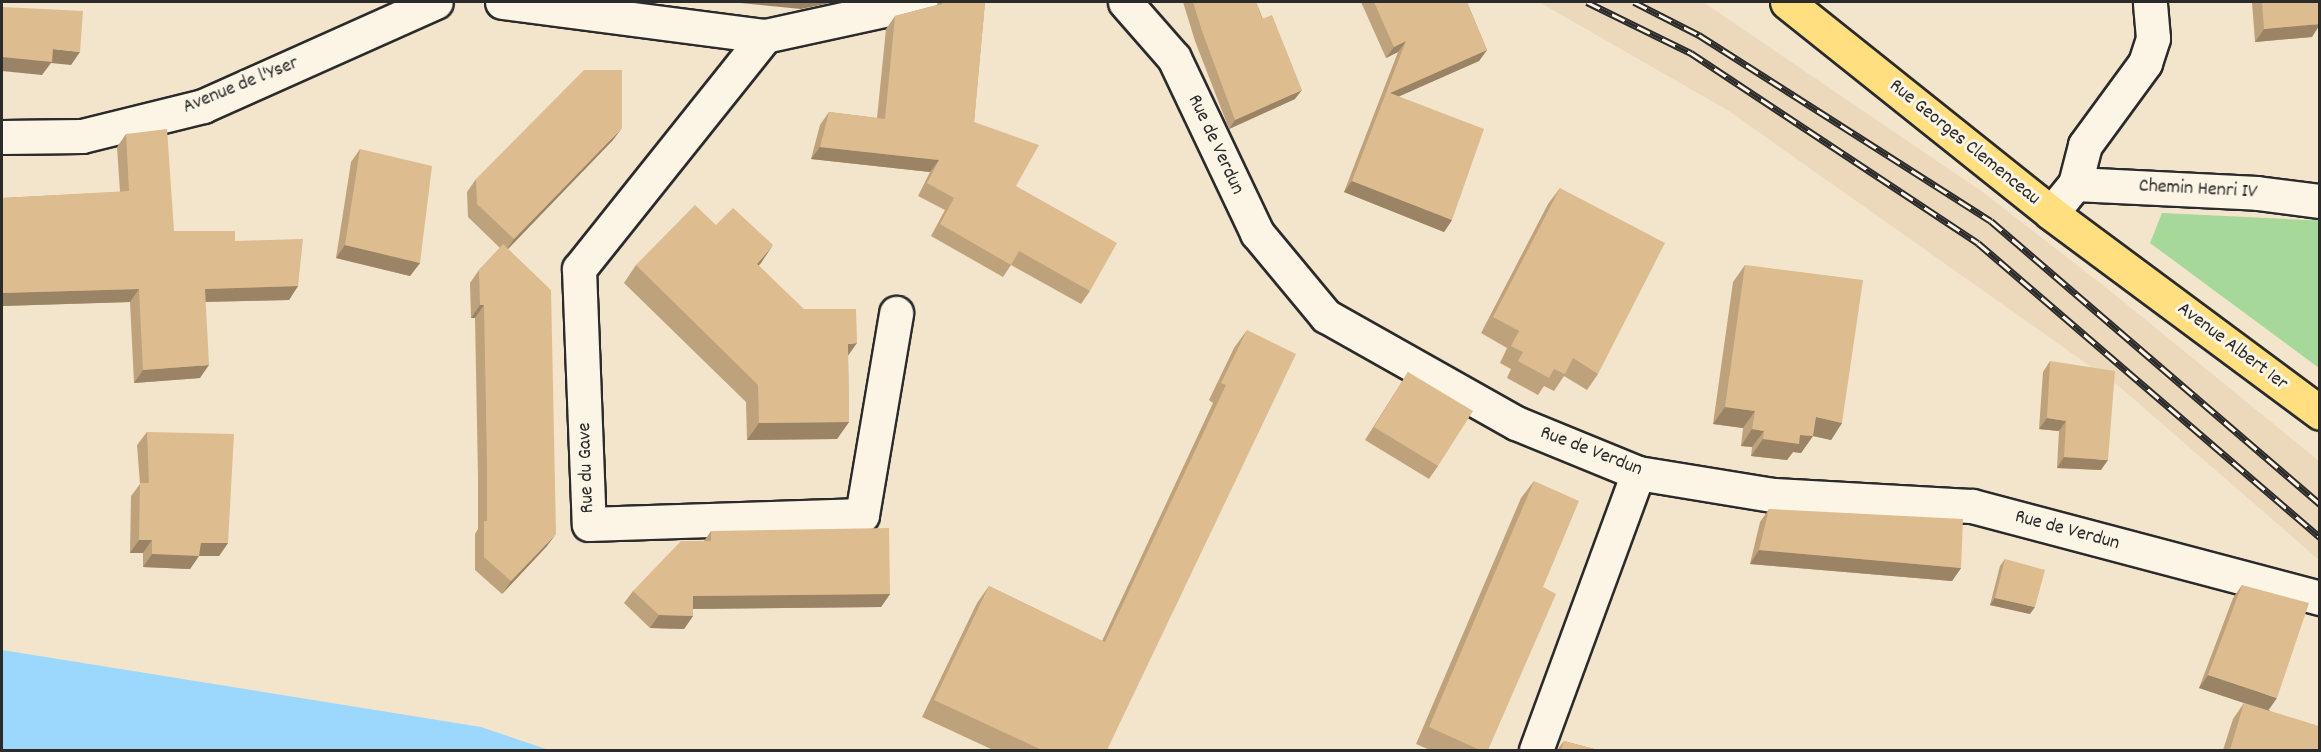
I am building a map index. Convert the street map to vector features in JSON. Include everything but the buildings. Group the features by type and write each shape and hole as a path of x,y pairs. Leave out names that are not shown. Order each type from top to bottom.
{"main road":[{"name":"Rue Georges Clemenceau","path":"1787,2 2051,213 2144,282"},
{"name":"Avenue Albert 1er","path":"2144,282 2319,412"}],"street":[{"name":"Avenue de l'Yser","path":"2,137 82,136 203,106 436,2"},
{"path":"502,2 765,36 921,2"},
{"name":"Rue de Verdun","path":"1125,2 1173,58 1257,232 1326,316 1516,423 1638,473 1773,495 1972,506 2319,598"},
{"path":"2051,213 2075,184 2085,145 2145,63 2153,38 2150,2"},
{"name":"Rue du Gave","path":"765,36 579,269 589,524 862,515 896,313"},
{"name":"Chemin Henri IV","path":"2075,184 2257,193 2319,201"},
{"path":"1536,750 1638,473"}],"shaded area":[{"path":"1539,2 1703,2 1984,193 2109,290 2319,461 2319,560 2121,388 1729,111"}],"green space":[{"path":"2162,213 2307,220 2319,218 2319,368 2150,243"}],"water":[{"path":"2,650 481,727 549,750 2,750"}],"railway":[{"path":"1587,2 1691,53 1978,243 2320,537"},
{"path":"1634,2 1699,35 1991,221 2320,504"}]}
